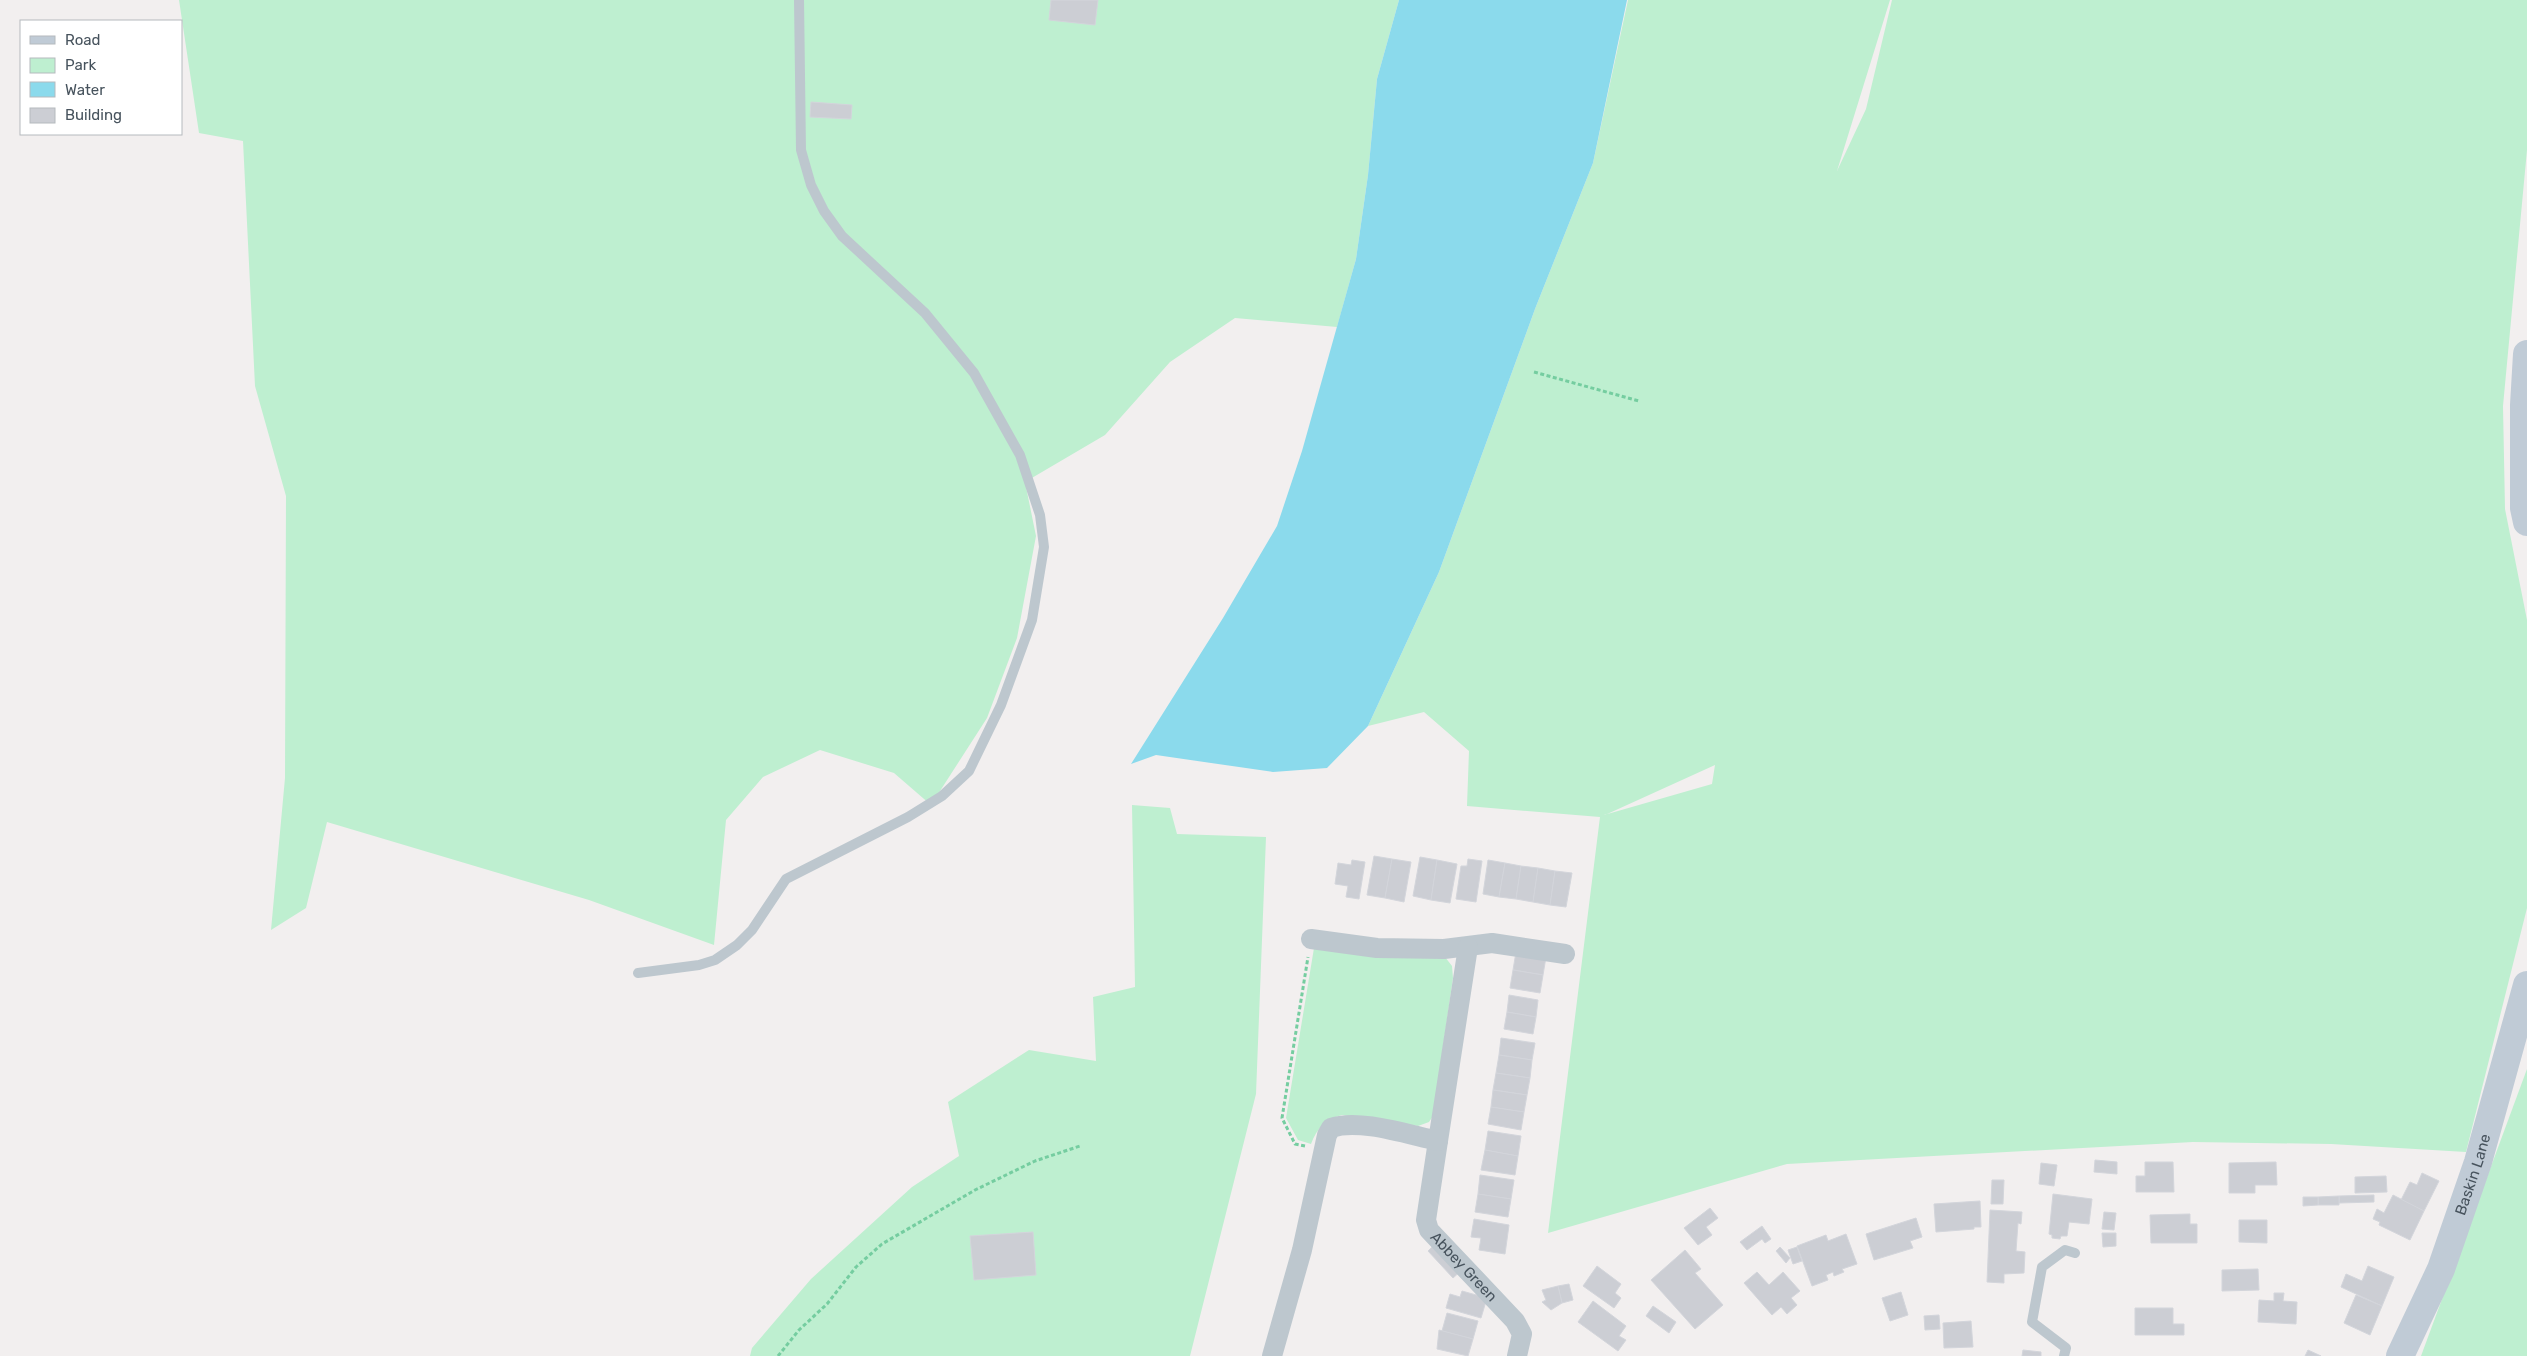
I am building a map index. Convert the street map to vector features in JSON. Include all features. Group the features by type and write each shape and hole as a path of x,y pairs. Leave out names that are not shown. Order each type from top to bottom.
{"street":[{"path":"2527,354 2524,406 2524,508 2527,522"},
{"path":"1311,939 1377,948 1444,949 1492,943 1565,954"},
{"name":"Abbey Green","path":"1468,947 1426,1220 1429,1230 1515,1322 1522,1334 1517,1356"},
{"name":"Baskin Lane","path":"2400,1356 2441,1269 2478,1162 2527,985"},
{"path":"1272,1356 1302,1250 1323,1149 1331,1128 1341,1124 1438,1141"}],"lane":[{"path":"638,973 700,965 715,960 737,945 752,930 786,879 908,816 942,796 969,771 1001,705 1034,611 1044,547 1040,515 1020,455 974,373 926,313 842,236 824,211 812,185 801,150 799,0"},
{"path":"2064,1356 2066,1348 2032,1322 2042,1267 2065,1250 2074,1253"}],"path":[{"path":"1534,372 1639,401"},
{"path":"1311,939 1282,1118 1296,1144 1323,1149"},
{"path":"778,1356 800,1330 827,1304 856,1267 882,1244 975,1190 1035,1161 1080,1146"}],"green space":[{"path":"179,0 1399,0 1377,79 1368,175 1356,259 1337,327 1235,318 1170,362 1105,435 1025,482 1036,536 1017,638 987,718 931,805 894,773 820,750 763,777 726,820 714,945 589,900 327,822 306,908 271,930 285,778 286,496 255,386 243,141 199,133"},
{"path":"1628,0 1890,0 1837,171 1866,109 1892,0 2527,0 2527,150 2503,406 2505,509 2527,620 2527,908 2466,1152 2331,1144 2193,1142 1787,1164 1548,1233 1600,817 1467,806 1469,751 1424,712 1368,726 1439,572 1535,309 1593,163","holes":["1715,765 1712,784 1607,814"]},
{"path":"1132,805 1170,808 1177,834 1266,837 1256,1094 1190,1356 750,1356 752,1348 811,1279 912,1187 959,1156 948,1102 1029,1050 1096,1061 1093,997 1135,987"},
{"path":"1314,948 1445,957 1452,966 1453,978 1433,1116 1429,1122 1418,1126 1342,1115 1331,1119 1323,1125 1316,1133 1311,1144 1298,1140 1286,1118"},
{"path":"2527,1069 2527,1356 2421,1356"}],"water":[{"path":"1399,0 1627,0 1593,163 1535,309 1439,572 1368,726 1327,768 1273,772 1156,755 1131,764 1223,618 1277,526 1302,451 1356,259 1368,175 1377,79"}],"building":[{"path":"1051,0 1098,0 1095,25 1049,20"},
{"path":"811,102 852,105 851,119 810,117"},
{"path":"1374,856 1392,859 1385,898 1367,895"},
{"path":"1420,857 1437,860 1431,900 1413,896"},
{"path":"1392,859 1411,862 1404,902 1385,898"},
{"path":"1468,859 1482,861 1476,902 1456,899 1461,866 1467,866"},
{"path":"1352,860 1365,862 1359,899 1346,897 1348,886 1335,884 1338,863 1351,865"},
{"path":"1437,860 1457,864 1450,903 1431,900"},
{"path":"1488,860 1505,863 1499,897 1483,894"},
{"path":"1505,863 1521,866 1516,899 1499,897"},
{"path":"1521,866 1538,868 1533,902 1516,899"},
{"path":"1538,868 1555,871 1550,905 1533,902"},
{"path":"1555,871 1572,873 1566,907 1550,905"},
{"path":"1516,952 1546,957 1543,975 1513,970"},
{"path":"1513,970 1543,975 1540,993 1510,988"},
{"path":"1509,995 1538,1000 1536,1017 1507,1012"},
{"path":"1507,1012 1536,1017 1533,1034 1504,1029"},
{"path":"1501,1038 1535,1043 1532,1060 1499,1055"},
{"path":"1499,1055 1532,1060 1530,1078 1496,1073"},
{"path":"1496,1073 1530,1078 1527,1095 1493,1090"},
{"path":"1493,1090 1527,1095 1524,1112 1491,1107"},
{"path":"1491,1107 1524,1112 1521,1130 1488,1124"},
{"path":"1488,1131 1521,1136 1518,1156 1485,1150"},
{"path":"1485,1150 1518,1156 1515,1175 1481,1170"},
{"path":"2095,1160 2117,1162 2117,1174 2094,1172"},
{"path":"2145,1162 2173,1162 2174,1192 2136,1192 2136,1176 2145,1176"},
{"path":"2276,1162 2277,1185 2255,1185 2255,1193 2229,1193 2229,1163"},
{"path":"2041,1163 2057,1165 2054,1186 2039,1184"},
{"path":"2422,1173 2439,1181 2424,1211 2401,1200 2410,1182 2417,1185"},
{"path":"1480,1175 1514,1180 1511,1199 1478,1194"},
{"path":"2386,1176 2387,1192 2355,1193 2355,1177"},
{"path":"1992,1180 2004,1180 2003,1204 1991,1204"},
{"path":"1478,1194 1511,1199 1508,1217 1475,1212"},
{"path":"2053,1194 2092,1199 2089,1224 2069,1222 2067,1236 2061,1236 2060,1239 2052,1238 2052,1235 2049,1234"},
{"path":"2374,1195 2374,1202 2339,1203 2339,1196"},
{"path":"2393,1195 2424,1211 2410,1240 2379,1225 2380,1222 2373,1219 2377,1209 2384,1213"},
{"path":"2339,1196 2339,1205 2318,1205 2318,1197"},
{"path":"2303,1197 2318,1197 2318,1205 2303,1206"},
{"path":"1980,1201 1981,1227 1936,1232 1934,1204"},
{"path":"1710,1208 1718,1218 1706,1227 1712,1235 1698,1245 1684,1228"},
{"path":"1990,1210 2022,1212 2021,1224 2018,1223 2016,1251 2025,1252 2024,1273 2004,1274 2004,1283 1987,1282"},
{"path":"2104,1212 2116,1213 2114,1230 2102,1229"},
{"path":"2190,1214 2190,1224 2197,1224 2197,1243 2151,1243 2150,1215"},
{"path":"1916,1218 1922,1237 1910,1241 1913,1248 1874,1260 1866,1234"},
{"path":"1474,1219 1509,1225 1505,1254 1479,1250 1481,1238 1471,1237"},
{"path":"2239,1220 2267,1220 2267,1243 2239,1242"},
{"path":"1762,1226 1771,1239 1765,1243 1762,1239 1747,1250 1740,1242"},
{"path":"1033,1232 1036,1275 974,1280 970,1236"},
{"path":"2102,1233 2116,1233 2116,1246 2103,1247"},
{"path":"1846,1234 1857,1264 1842,1269 1844,1272 1834,1276 1833,1272 1826,1275 1828,1280 1812,1286 1797,1246 1826,1235 1828,1241"},
{"path":"1436,1243 1462,1270 1453,1278 1428,1251"},
{"path":"1780,1247 1790,1258 1786,1263 1776,1251"},
{"path":"1797,1247 1802,1261 1793,1264 1788,1250"},
{"path":"1685,1250 1701,1269 1695,1273 1723,1305 1695,1329 1651,1280"},
{"path":"1597,1266 1621,1284 1615,1293 1621,1298 1614,1308 1583,1286"},
{"path":"2368,1266 2394,1277 2382,1306 2341,1287 2346,1274 2362,1281"},
{"path":"2258,1269 2259,1290 2222,1291 2222,1270"},
{"path":"1757,1272 1769,1285 1783,1272 1800,1291 1791,1298 1797,1305 1787,1314 1781,1307 1772,1315 1744,1283"},
{"path":"1569,1284 1573,1300 1562,1303 1558,1286"},
{"path":"1558,1286 1562,1303 1551,1310 1542,1302 1546,1300 1542,1290"},
{"path":"1462,1291 1487,1298 1481,1318 1446,1308 1450,1294 1460,1297"},
{"path":"1901,1292 1908,1315 1890,1321 1882,1298"},
{"path":"2274,1293 2284,1293 2283,1301 2297,1302 2296,1324 2258,1322 2259,1300 2274,1301"},
{"path":"2356,1295 2382,1306 2370,1335 2344,1323"},
{"path":"1593,1301 1626,1326 1619,1336 1626,1340 1618,1351 1578,1322"},
{"path":"1653,1306 1676,1322 1669,1333 1646,1316"},
{"path":"2135,1308 2173,1308 2173,1324 2184,1324 2184,1335 2135,1335"},
{"path":"1447,1313 1478,1321 1473,1339 1442,1331"},
{"path":"1939,1315 1940,1329 1925,1330 1924,1316"},
{"path":"1971,1321 1973,1347 1944,1348 1943,1323"},
{"path":"1439,1330 1473,1339 1468,1356 1437,1349"},
{"path":"2023,1350 2041,1352 2041,1356 2022,1356"},
{"path":"2308,1350 2321,1356 2305,1356"}]}
